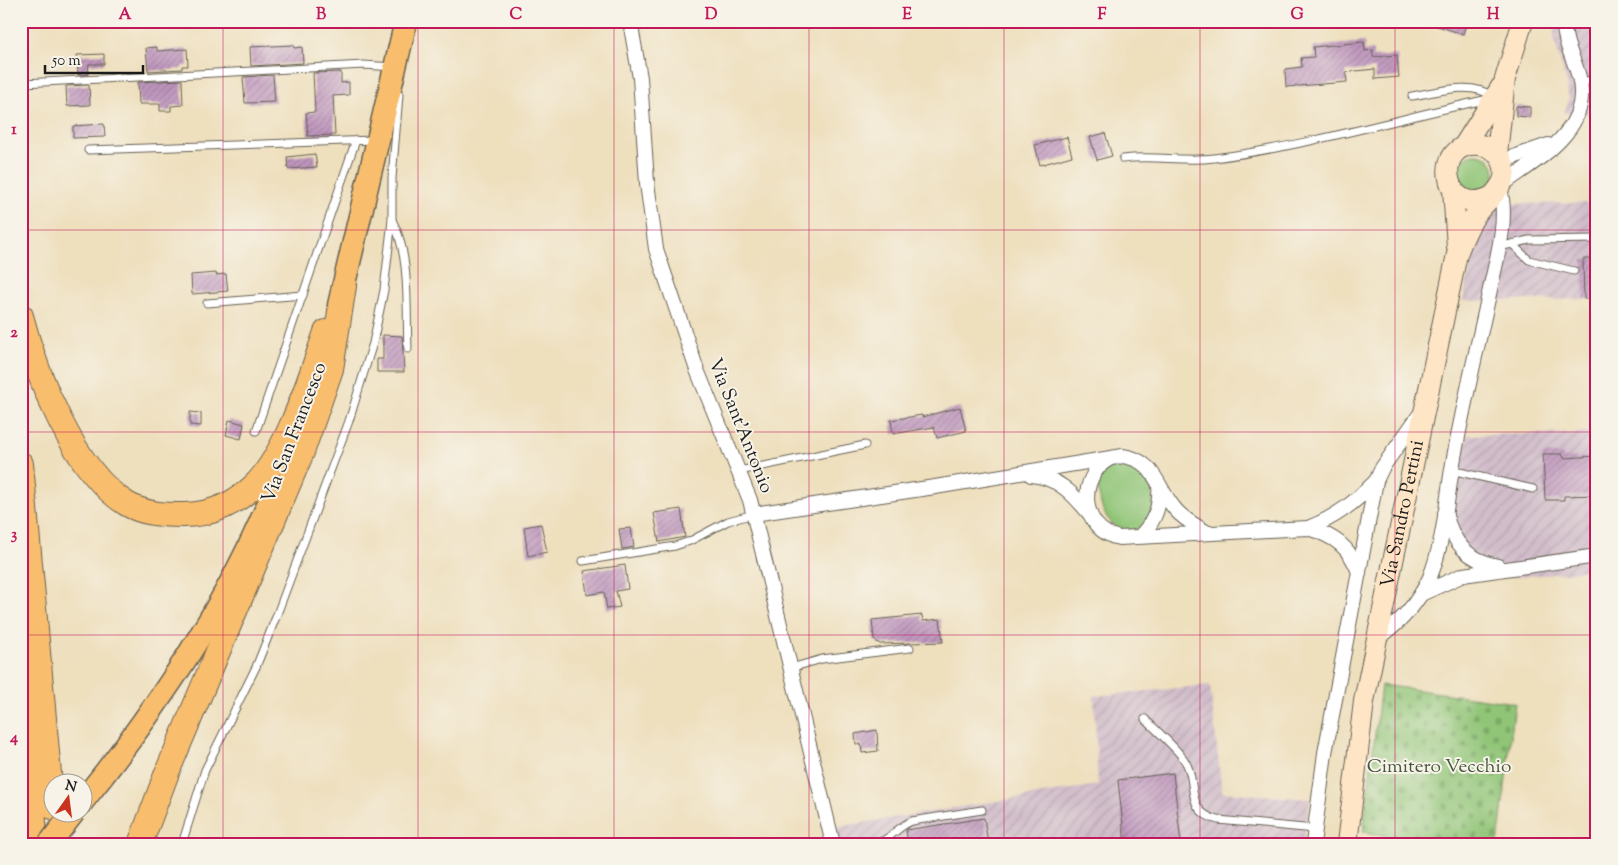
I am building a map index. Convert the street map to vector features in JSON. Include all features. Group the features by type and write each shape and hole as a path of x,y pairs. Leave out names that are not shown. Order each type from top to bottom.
{"highway":[{"path":"21,316 32,355 56,411 78,451 101,482 121,500 138,509 162,514 194,515 218,510 238,499 258,482 270,466 300,402 344,286"},
{"path":"140,844 168,770 302,452 331,369 344,286"},
{"path":"21,464 49,772"},
{"path":"21,686 36,844"},
{"path":"54,822 56,844"}],"main road":[{"name":"Via San Francesco","path":"92,790 154,708 185,659 245,554 269,502 303,418 324,358 344,286 366,140 396,61 406,21"},
{"path":"1506,79 1463,147 1451,158 1448,166 1447,174 1453,189 1458,195 1471,201 1486,200 1498,190 1504,172 1500,157 1506,79 1523,21"},
{"path":"1463,147 1482,145 1500,157"},
{"path":"1453,189 1457,254"},
{"name":"Via Sandro Pertini","path":"1348,844 1364,701 1457,254 1479,209 1498,190"},
{"path":"49,844 66,822"}],"street":[{"name":"Via Sant'Antonio","path":"630,21 640,78 647,183 656,249 697,370 739,470 754,514 833,844"},
{"path":"1376,639 1398,622 1420,595 1436,558 1451,470 1506,245 1504,212 1498,190 1560,140 1576,116 1580,103 1580,83 1566,43 1564,21"},
{"path":"1500,157 1537,150 1560,140"},
{"path":"1313,844 1325,753 1376,481 1382,468 1420,413 1430,390"},
{"path":"1089,513 1088,494 1094,474 1104,462 1117,456"},
{"path":"754,514 1013,475 1117,456 1130,457 1141,462 1151,470 1175,509 1206,532"},
{"path":"1013,475 1039,476 1054,480 1067,488 1089,513 1097,528 1119,538 1308,528 1327,534 1345,546 1360,572"},
{"path":"1308,528 1339,514 1376,481"},
{"path":"1140,536 1150,526 1157,512 1160,500 1158,482"},
{"path":"1444,510 1455,539 1467,554 1484,562 1516,567"},
{"path":"1420,595 1458,576 1597,556"}],"lane":[{"path":"24,82 364,65 396,61 399,91 392,178 392,220 379,316 350,421 263,651 205,770 182,844"},
{"path":"1580,83 1597,78"},
{"path":"1412,96 1466,88 1480,90 1494,97"},
{"path":"1123,159 1147,156 1186,160 1214,158 1342,136 1494,97"},
{"path":"88,150 366,140 303,295 256,431"},
{"path":"392,220 397,230 402,250 408,349"},
{"path":"1506,245 1529,240 1597,240"},
{"path":"1506,245 1529,260 1574,270"},
{"path":"207,304 303,295"},
{"path":"739,470 865,445"},
{"path":"1451,470 1533,489"},
{"path":"583,562 675,546 690,541 728,521 754,514"},
{"path":"790,668 822,658 910,648"},
{"path":"1145,719 1183,758 1189,770 1195,803 1206,816 1218,820 1315,829"},
{"path":"876,844 888,839 902,825 912,821 982,810"}],"shaded area":[{"path":"1554,21 1597,21 1597,114 1564,113 1569,99 1554,39"},
{"path":"1597,203 1597,299 1463,301 1473,253 1482,228 1497,204"},
{"path":"1597,433 1597,568 1566,573 1485,579 1462,558 1451,511 1467,435"},
{"path":"1210,685 1222,792 1310,799 1303,844 840,844 836,827 1098,785 1094,696"}],"green space":[{"path":"1476,154 1483,155 1489,160 1494,166 1494,180 1489,186 1483,191 1476,192 1469,191 1463,186 1458,180 1457,173 1458,166 1463,160 1469,155"},
{"path":"1130,460 1151,480 1153,508 1141,527 1128,530 1117,527 1108,519 1102,507 1099,482 1103,471 1111,464"},
{"name":"Cimitero Vecchio","path":"1381,685 1515,703 1498,844 1440,844 1363,832"}],"building":[{"path":"1431,21 1467,21 1463,34 1431,24"},
{"path":"1364,42 1365,51 1373,50 1373,57 1397,55 1399,77 1375,79 1375,69 1346,72 1347,82 1286,87 1285,69 1302,67 1301,58 1314,57 1313,47"},
{"path":"293,45 294,48 302,47 303,63 251,66 250,47"},
{"path":"157,47 157,51 187,49 188,66 182,66 182,69 148,71 146,48"},
{"path":"104,54 104,64 89,64 88,74 78,75 77,55"},
{"path":"341,72 341,83 349,82 349,95 333,96 335,135 308,136 306,113 315,112 313,73"},
{"path":"273,75 275,102 245,103 243,77"},
{"path":"182,80 183,105 171,106 171,111 160,111 160,104 139,104 138,82"},
{"path":"89,85 90,105 67,106 66,86"},
{"path":"1516,106 1530,107 1530,117 1516,116"},
{"path":"104,124 105,137 73,138 73,126"},
{"path":"1105,133 1112,156 1097,160 1090,137"},
{"path":"1067,137 1072,156 1040,165 1035,145"},
{"path":"315,154 317,167 288,169 287,157"},
{"path":"1583,259 1597,259 1597,299 1584,299"},
{"path":"216,273 216,275 226,274 228,291 192,294 191,275"},
{"path":"383,335 402,336 404,372 377,372 377,359 383,359"},
{"path":"960,407 966,431 937,438 934,427 893,434 891,420 922,415 922,417"},
{"path":"190,412 201,413 201,426 190,425"},
{"path":"229,420 244,424 241,439 226,435"},
{"path":"1543,454 1562,454 1564,458 1597,456 1597,495 1564,496 1564,500 1545,500"},
{"path":"681,509 685,537 659,542 654,513"},
{"path":"541,524 547,552 528,556 524,527"},
{"path":"631,528 634,547 622,549 619,529"},
{"path":"625,565 628,589 616,591 620,607 607,609 604,592 587,595 584,571"},
{"path":"922,615 923,621 940,619 943,642 880,644 874,640 872,620"},
{"path":"877,730 878,751 862,753 861,744 856,744 855,734"},
{"path":"1173,773 1181,844 1125,844 1118,780"},
{"path":"984,818 988,844 908,844 906,830"}]}
